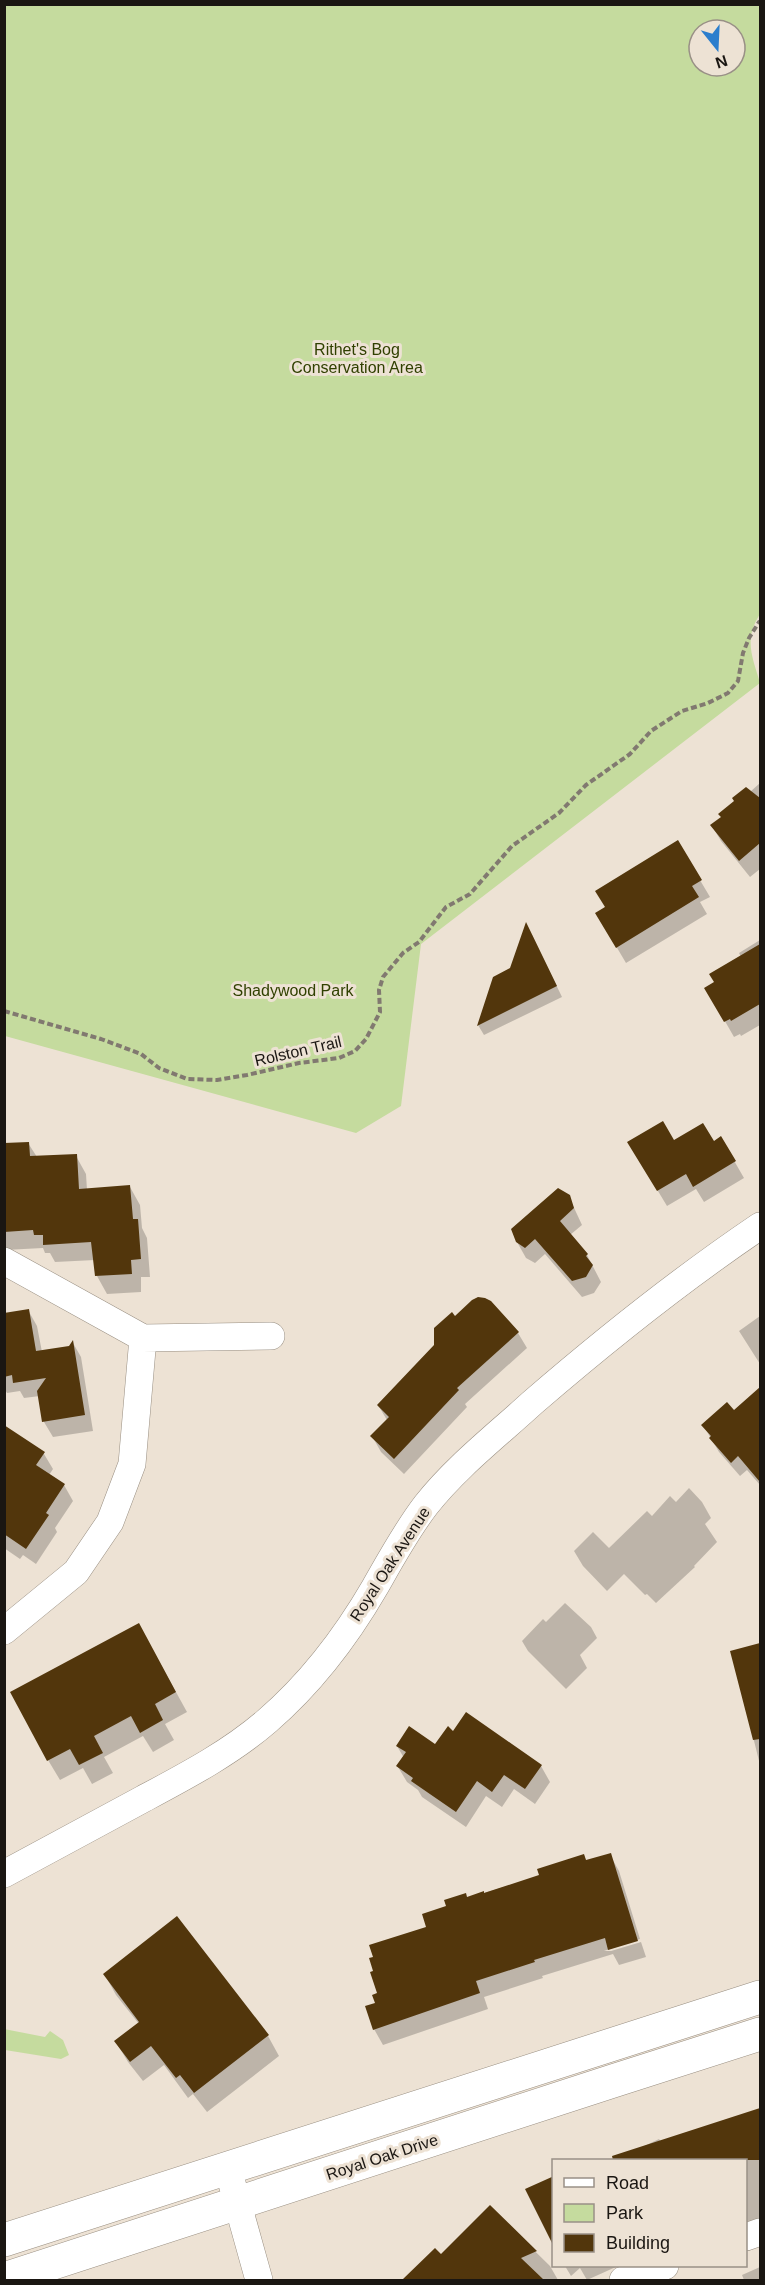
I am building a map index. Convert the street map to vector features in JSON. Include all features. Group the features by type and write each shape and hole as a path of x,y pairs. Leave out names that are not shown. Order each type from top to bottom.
{"main road":[{"path":"4,2240 760,1997"},
{"name":"Royal Oak Drive","path":"4,2279 760,2034"}],"street":[{"name":"Royal Oak Avenue","path":"4,1874 194,1771 232,1748 266,1721 299,1691 327,1659 408,1530 449,1480 590,1353 652,1303 760,1226"},
{"path":"4,1261 143,1338 271,1336"},
{"path":"4,1630 76,1572 110,1522 132,1464 143,1338"},
{"path":"228,2169 259,2280"},
{"path":"623,2280 659,2267"}],"path":[{"name":"Rolston Trail","path":"4,1011 101,1039 141,1054 159,1068 187,1079 217,1080 300,1063 339,1058 354,1050 366,1039 380,1012 379,990 383,977 403,953 419,942 446,907 470,894 512,846 559,813 586,785 630,754 651,731 682,711 708,704 728,693 738,681 743,653 749,638 760,623"}],"green space":[{"name":"Rithet's Bog Conservation Area","path":"4,5 760,5 760,614 752,632 751,649 760,683 421,944 401,1106 356,1133 5,1036"},
{"path":"4,2029 45,2037 50,2031 63,2040 69,2055 61,2059 5,2050"}],"building":[{"path":"746,787 760,798 760,843 739,861 710,825 721,817 718,814 734,801 732,798"},
{"path":"678,840 702,880 692,886 699,897 616,948 595,913 605,907 595,891"},
{"path":"526,922 557,986 477,1026 493,977 510,968"},
{"path":"760,944 760,1004 731,1021 730,1019 724,1022 704,988 714,982 709,974"},
{"path":"663,1121 674,1140 703,1123 714,1141 721,1136 736,1161 693,1187 686,1174 657,1191 627,1142"},
{"path":"29,1142 30,1156 77,1154 79,1189 130,1185 133,1219 138,1219 141,1259 131,1260 132,1274 95,1276 91,1242 43,1245 43,1235 34,1235 33,1230 4,1232 4,1143"},
{"path":"558,1188 570,1195 574,1208 560,1221 588,1254 586,1256 593,1265 586,1277 572,1281 535,1239 525,1248 516,1242 511,1229"},
{"path":"478,1297 491,1301 519,1332 457,1388 459,1390 394,1459 370,1436 389,1417 377,1405 434,1345 434,1328 452,1312 455,1316"},
{"path":"29,1309 36,1351 69,1346 73,1340 85,1415 42,1422 37,1391 46,1378 13,1383 12,1375 4,1377 4,1313"},
{"path":"760,1387 760,1482 738,1456 731,1463 701,1425 727,1402 734,1410"},
{"path":"4,1425 45,1452 36,1465 65,1484 46,1513 49,1515 26,1549 4,1534"},
{"path":"139,1623 176,1692 155,1704 163,1720 140,1733 131,1716 94,1736 103,1753 79,1765 70,1749 47,1761 10,1692"},
{"path":"760,1643 760,1739 753,1740 730,1651"},
{"path":"466,1712 542,1765 525,1789 504,1775 492,1792 477,1781 456,1812 411,1781 413,1778 396,1766 406,1752 396,1746 409,1726 435,1744 448,1726 453,1731"},
{"path":"611,1853 638,1941 608,1950 605,1938 534,1960 535,1962 476,1981 480,1993 373,2030 365,2006 375,2003 372,1995 377,1993 370,1972 373,1971 369,1958 373,1957 369,1945 426,1927 422,1914 446,1906 444,1900 466,1893 467,1897 484,1891 484,1893 539,1875 537,1869 584,1854 586,1860"},
{"path":"177,1916 269,2035 194,2093 180,2075 176,2078 151,2046 130,2062 114,2041 139,2022 103,1974"},
{"path":"760,2108 760,2160 613,2159 612,2156"},
{"path":"552,2177 552,2243 525,2189"},
{"path":"490,2205 537,2251 521,2258 544,2280 402,2280 435,2248 441,2254"}],"park label":[{"name":"Shadywood Park","path":"293,990"}]}
